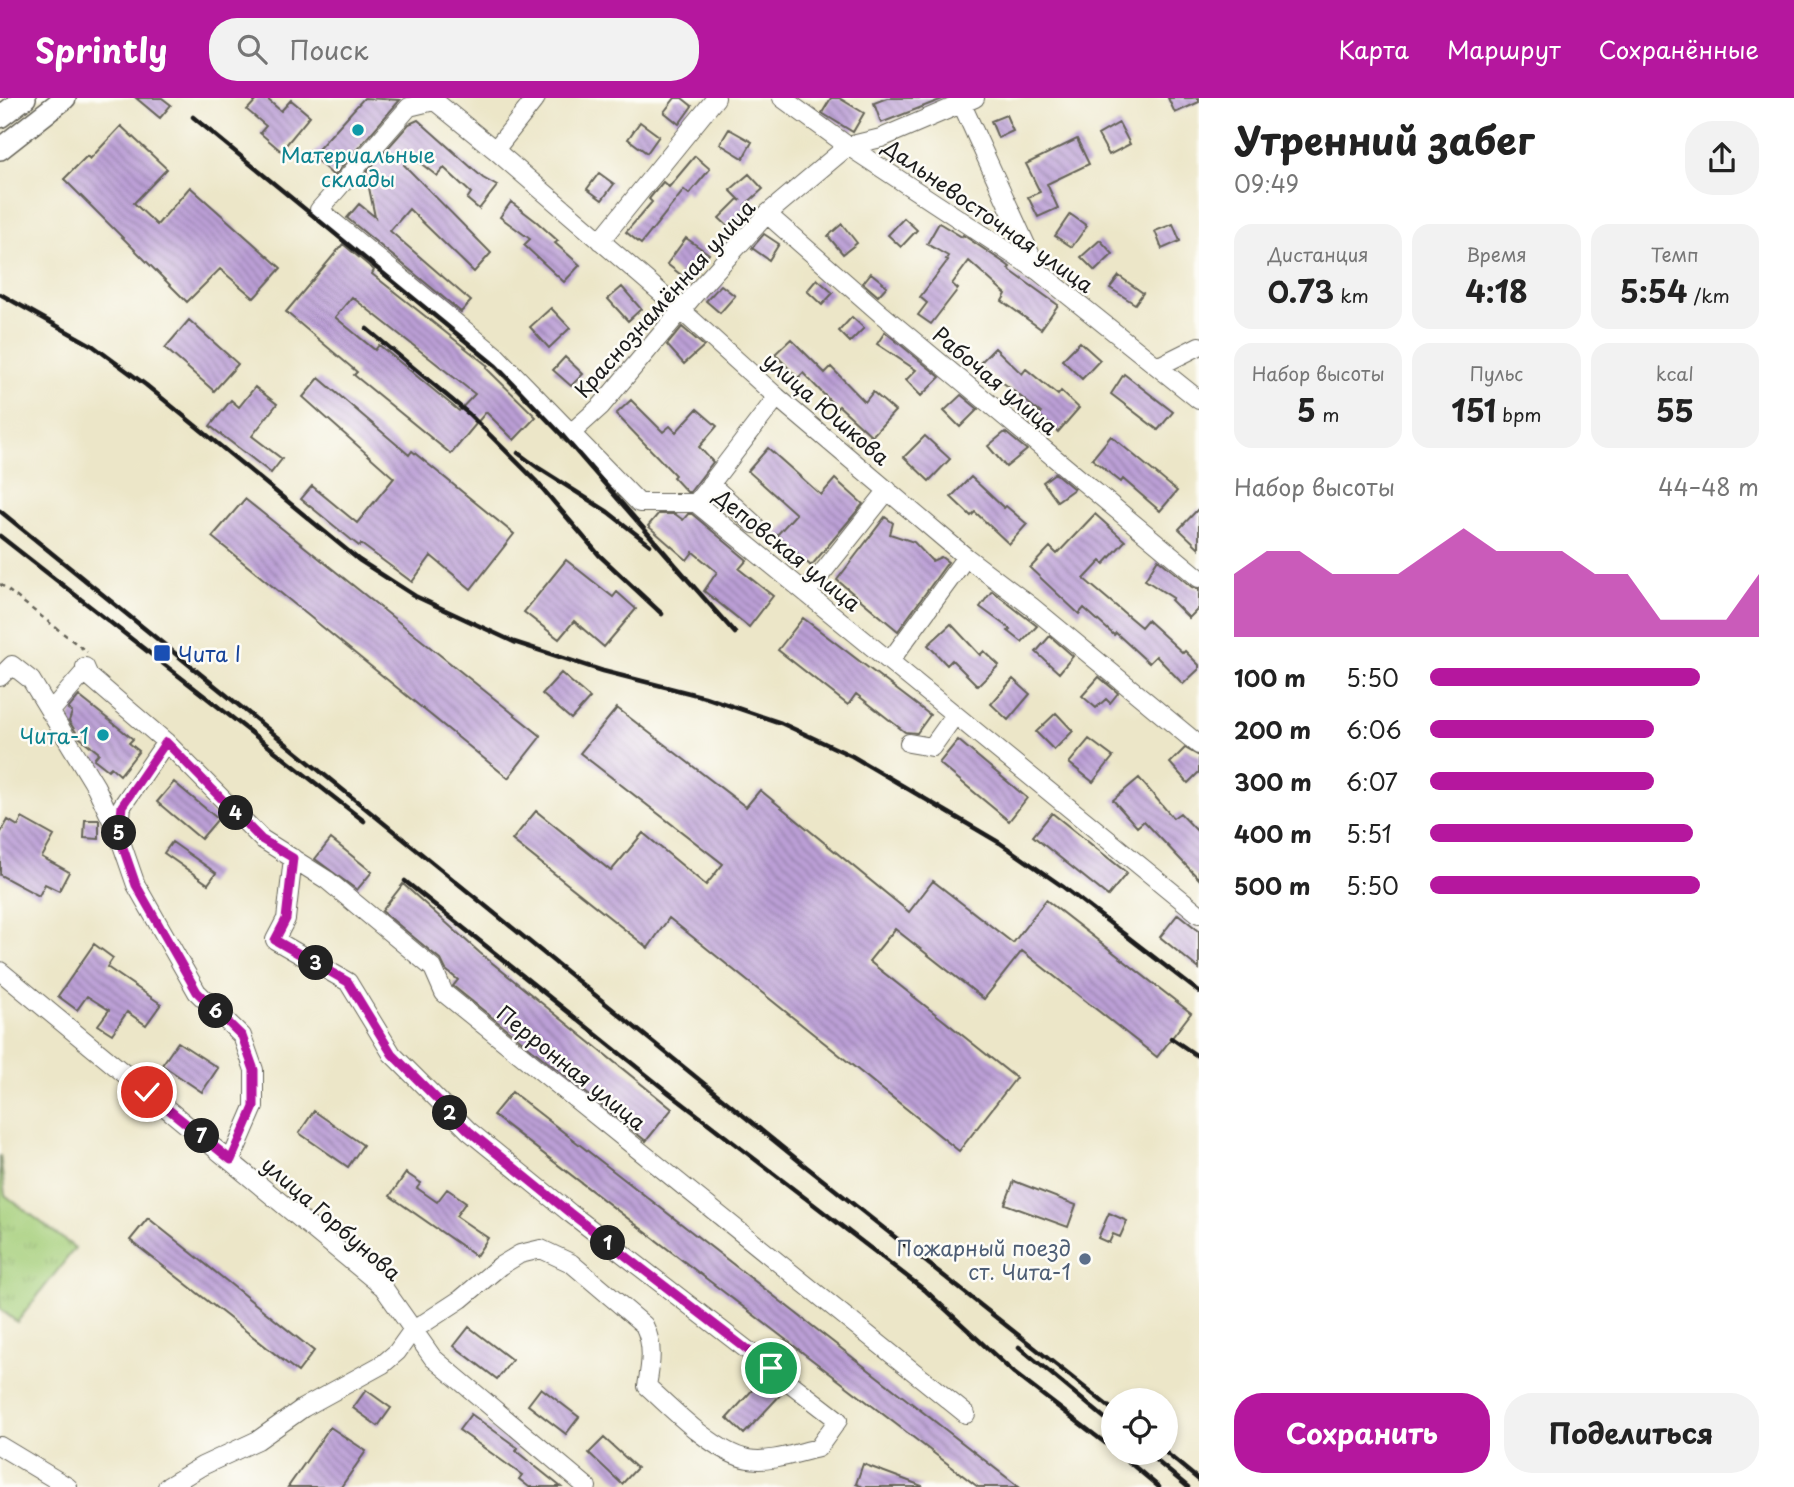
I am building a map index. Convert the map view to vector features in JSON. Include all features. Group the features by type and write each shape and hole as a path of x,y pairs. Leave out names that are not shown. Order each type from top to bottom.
{"main road":[{"path":"0,117 25,98"},
{"path":"0,149 65,98"}],"street":[{"path":"495,150 536,98"},
{"path":"600,241 716,98"},
{"name":"Дальневосточная улица","path":"782,98 848,146 1038,271 1199,400"},
{"name":"улица Юшкова","path":"433,99 966,557 1032,607 1199,746"},
{"name":"Деповская улица","path":"433,99 409,107 319,210 496,356 639,503 696,503 1199,914"},
{"path":"965,100 1038,271"},
{"name":"Краснознамённая улица","path":"570,434 601,406 681,310 767,214 848,146 881,138 965,100"},
{"name":"Рабочая улица","path":"767,214 880,313 1199,578"},
{"path":"1159,366 1199,346"},
{"path":"696,503 777,397"},
{"path":"710,484 754,524"},
{"path":"806,593 888,490"},
{"path":"890,661 966,557"},
{"path":"6,671 31,680 96,787 119,836 136,885 197,992 242,1036 254,1070 254,1107 231,1160"},
{"path":"50,712 87,672"},
{"name":"Перронная улица","path":"87,672 166,742 261,839 337,888 433,968 444,993 966,1414"},
{"path":"909,743 932,747 955,715"},
{"path":"119,836 122,806 166,742"},
{"path":"167,1487 202,1466 258,1440 303,1408 383,1364 397,1352 412,1331 461,1299 500,1266 520,1254 541,1248 571,1263 644,1325 651,1339 651,1365 647,1386 707,1440 747,1459 769,1459 818,1448 838,1420 570,1213 469,1131 392,1054 348,982 275,940 286,919 293,858"},
{"name":"улица Горбунова","path":"0,971 383,1287 433,1358 587,1487"},
{"path":"0,1446 68,1487"}],"path":[{"path":"0,584 93,658 87,672"}],"green space":[{"path":"0,1155 5,1195 75,1248 17,1322 0,1309"}],"building":[{"path":"136,98 162,98 171,105 160,118"},
{"path":"258,98 266,98 281,111 291,100 310,116 281,151 260,133 266,126 247,110"},
{"name":"Материальные склады","path":"364,98 400,100 334,176 312,156"},
{"path":"675,98 682,98 692,106 679,124 664,112"},
{"path":"831,98 839,98 864,113 853,132 822,113"},
{"path":"887,98 945,98 881,123 874,103"},
{"path":"1168,98 1199,98 1199,102 1175,113"},
{"path":"1006,115 1013,131 998,138 991,121"},
{"path":"418,120 483,178 497,186 479,209 467,199 471,193 444,168 437,176 411,156 404,165 491,253 474,272 409,209 390,231 471,301 461,312 347,218 359,204 375,217 366,173 409,124"},
{"path":"640,122 659,136 647,153 628,139"},
{"path":"1119,123 1130,144 1109,155 1098,135"},
{"path":"121,126 167,169 134,203 157,225 190,187 281,268 254,298 220,269 187,302 64,179 87,156 90,159"},
{"path":"729,129 752,142 743,158 720,144"},
{"path":"1077,139 1089,164 1047,184 1058,208 1038,217 1028,197 1040,192 1026,164"},
{"path":"695,156 710,169 689,194 684,190 641,244 626,232 652,202 649,199 663,182 669,187"},
{"path":"599,173 614,184 602,200 587,189"},
{"path":"749,174 763,189 745,205 751,211 732,230 719,218 738,199 741,201 730,190"},
{"path":"511,202 558,241 555,243 580,265 564,282 524,245 530,239 500,217"},
{"path":"1070,214 1087,226 1072,247 1055,236"},
{"path":"904,218 917,230 901,247 888,235"},
{"path":"939,223 962,237 963,235 1006,264 1010,267 1008,269 1058,305 1041,329 1002,301 1006,294 969,261 952,284 958,289 931,324 918,315 927,303 920,297 948,260 948,256 927,244"},
{"path":"842,224 857,243 843,254 828,236"},
{"path":"1173,224 1180,241 1162,249 1155,231"},
{"path":"764,234 779,244 769,260 752,248"},
{"path":"686,238 709,254 689,281 667,264"},
{"path":"1100,240 1113,254 1095,271 1081,257"},
{"path":"343,244 374,270 372,274 488,366 486,368 536,417 514,440 486,412 451,454 354,375 357,372 286,312","holes":["352,297 475,394 459,411 379,345 375,350 335,317"]},
{"path":"871,273 887,286 878,296 863,283"},
{"path":"1119,276 1143,293 1135,304 1110,288"},
{"path":"817,279 833,293 822,305 807,291"},
{"path":"721,285 735,296 720,313 706,301"},
{"path":"622,287 641,309 628,321 608,299"},
{"path":"551,308 570,328 549,348 530,327"},
{"path":"852,317 864,328 850,342 839,331"},
{"path":"189,320 238,364 214,391 165,348"},
{"path":"682,327 704,346 684,364 667,345"},
{"path":"885,332 940,377 921,396 906,380 916,370 877,344"},
{"path":"791,339 825,373 831,367 865,402 873,392 895,411 872,436 839,406 837,408 803,373 798,378 775,354"},
{"path":"1080,342 1100,360 1082,379 1062,360"},
{"path":"995,348 1022,374 1026,369 1058,395 1061,391 1079,408 1058,432 1039,415 1041,413 980,363"},
{"path":"565,357 583,374 571,386 553,370"},
{"path":"1124,374 1173,412 1158,430 1111,394"},
{"path":"319,378 409,455 412,451 514,534 471,589 431,556 412,582 361,544 359,546 301,499 312,486 357,523 394,478 303,397"},
{"path":"255,387 277,404 252,436 282,459 271,473 210,426 231,400 239,407"},
{"path":"961,395 978,409 960,427 944,411"},
{"path":"631,400 663,432 670,426 676,432 697,409 717,426 699,447 713,462 690,492 687,492 673,477 675,475 616,414"},
{"path":"1005,432 1027,450 1006,467 988,446"},
{"path":"925,436 950,459 929,481 904,457"},
{"path":"1111,436 1177,491 1160,511 1123,479 1121,482 1092,459"},
{"path":"768,448 821,495 835,479 863,504 811,566 777,535 796,514 748,471"},
{"path":"1055,473 1074,489 1057,501 1043,482"},
{"path":"971,477 1004,508 1006,506 1027,524 1009,544 975,512 971,516 951,497"},
{"path":"245,499 541,736 508,778 212,537"},
{"path":"1199,508 1199,548 1179,529"},
{"path":"658,514 675,514 683,520 688,514 692,514 747,560 739,569 773,596 749,627 704,591 717,572 693,552 687,560 648,526"},
{"path":"1095,514 1125,541 1104,564 1101,561 1084,579 1141,627 1147,620 1199,665 1199,669 1183,684 1156,656 1149,663 1084,608 1079,614 1030,568 1050,547 1057,554"},
{"path":"885,517 893,523 890,534 914,542 932,561 941,557 948,562 898,631 837,580"},
{"path":"1158,559 1192,587 1199,589 1199,608 1189,618 1171,600 1173,598 1145,580"},
{"path":"566,560 613,597 617,592 636,609 604,647 574,621 559,639 524,612"},
{"path":"992,591 1037,626 1022,642 1008,631 1010,629 980,607"},
{"path":"803,618 930,715 917,733 905,732 856,694 848,705 778,650"},
{"path":"951,624 980,655 984,651 999,665 978,686 952,660 947,665 928,645"},
{"path":"1050,636 1073,656 1059,673 1036,652"},
{"path":"561,673 590,698 571,719 542,694"},
{"path":"1099,677 1118,693 1110,703 1106,699 1096,708 1082,696"},
{"path":"1013,679 1030,694 1008,720 991,704"},
{"name":"Чита-1","path":"79,696 133,739 129,743 139,751 120,775 94,759 99,753 79,737 69,721 72,712 68,709"},
{"path":"617,708 746,807 760,790 909,912 933,881 1013,943 1046,900 1191,1013 1157,1057 1022,951 984,999 895,929 869,961 1016,1078 959,1151 669,918 648,948 512,840 536,811 611,871 643,833 706,885 723,864 580,753"},
{"path":"1056,713 1073,731 1054,750 1036,732"},
{"path":"1089,739 1113,757 1093,782 1069,763"},
{"path":"958,740 1027,798 1009,821 939,763"},
{"path":"1185,748 1199,756 1199,772 1188,783 1170,763"},
{"path":"1139,778 1173,818 1180,813 1199,833 1199,879 1144,821 1137,827 1113,800"},
{"path":"174,782 218,819 201,839 157,802"},
{"path":"1052,813 1127,873 1108,896 1033,836"},
{"path":"22,818 54,836 42,857 69,872 59,891 45,884 39,896 0,875 0,834 8,820 18,826"},
{"path":"85,820 99,820 99,839 84,838"},
{"path":"331,839 372,872 357,890 315,859"},
{"path":"172,842 216,873 208,884 164,853"},
{"path":"403,884 480,953 672,1109 646,1141 453,986 458,980 446,970 441,960 382,911"},
{"path":"1178,914 1199,931 1199,969 1160,937"},
{"path":"94,944 113,958 107,967 161,1004 146,1025 127,1012 112,1034 98,1025 109,1010 87,996 77,1010 58,996"},
{"path":"178,1042 218,1068 202,1092 162,1065"},
{"path":"512,1092 1019,1487 978,1487 493,1115"},
{"path":"314,1111 363,1145 348,1167 299,1133"},
{"path":"406,1173 421,1183 417,1188 437,1202 447,1189 466,1202 456,1216 488,1238 476,1256 390,1196"},
{"path":"1014,1181 1076,1205 1068,1227 1005,1204"},
{"path":"1109,1213 1127,1221 1120,1237 1113,1234 1109,1243 1098,1238"},
{"path":"148,1218 314,1351 298,1372 130,1240"},
{"path":"469,1327 512,1360 497,1379 454,1346"},
{"path":"764,1377 783,1392 744,1434 727,1418"},
{"path":"541,1388 579,1417 566,1434 528,1405"},
{"path":"366,1390 391,1408 378,1426 353,1408"},
{"path":"471,1414 518,1448 516,1451 561,1487 529,1487 519,1479 522,1475 459,1430"},
{"path":"330,1427 366,1451 341,1487 288,1487"},
{"path":"604,1438 637,1468 622,1484 589,1453"},
{"path":"863,1464 922,1486 863,1487 856,1484"}],"railway":[{"path":"193,117 496,366 562,435 686,577"},
{"path":"0,294 93,346 146,385 359,560 415,596 514,642 603,671 705,697 781,723 852,756 1000,843 1062,886 1199,992"},
{"path":"367,329 469,414 536,481 599,555 662,614"},
{"path":"518,453 608,512 650,545"},
{"path":"0,511 804,1165 1101,1400"},
{"path":"0,536 364,821"},
{"path":"679,570 735,633"},
{"path":"405,881 669,1093 926,1291 1014,1373 1101,1440"},
{"path":"1171,1038 1199,1057"},
{"path":"1019,1347 1101,1415"},
{"path":"1178,1463 1199,1480"},
{"path":"1133,1465 1159,1487"},
{"path":"1162,1465 1188,1487"}],"place":[{"name":"Материальные склады","path":"358,130"},
{"name":"Чита I","path":"162,653"},
{"name":"Чита-1","path":"103,735"},
{"name":"Пожарный поезд ст. Чита-1","path":"1085,1259"}],"route":[{"path":"147,1092 231,1160 254,1107 254,1070 242,1036 197,992 136,885 119,836 122,806 166,742 261,839 293,858 286,919 275,940 348,982 392,1054 469,1131 570,1213 771,1368"}]}
